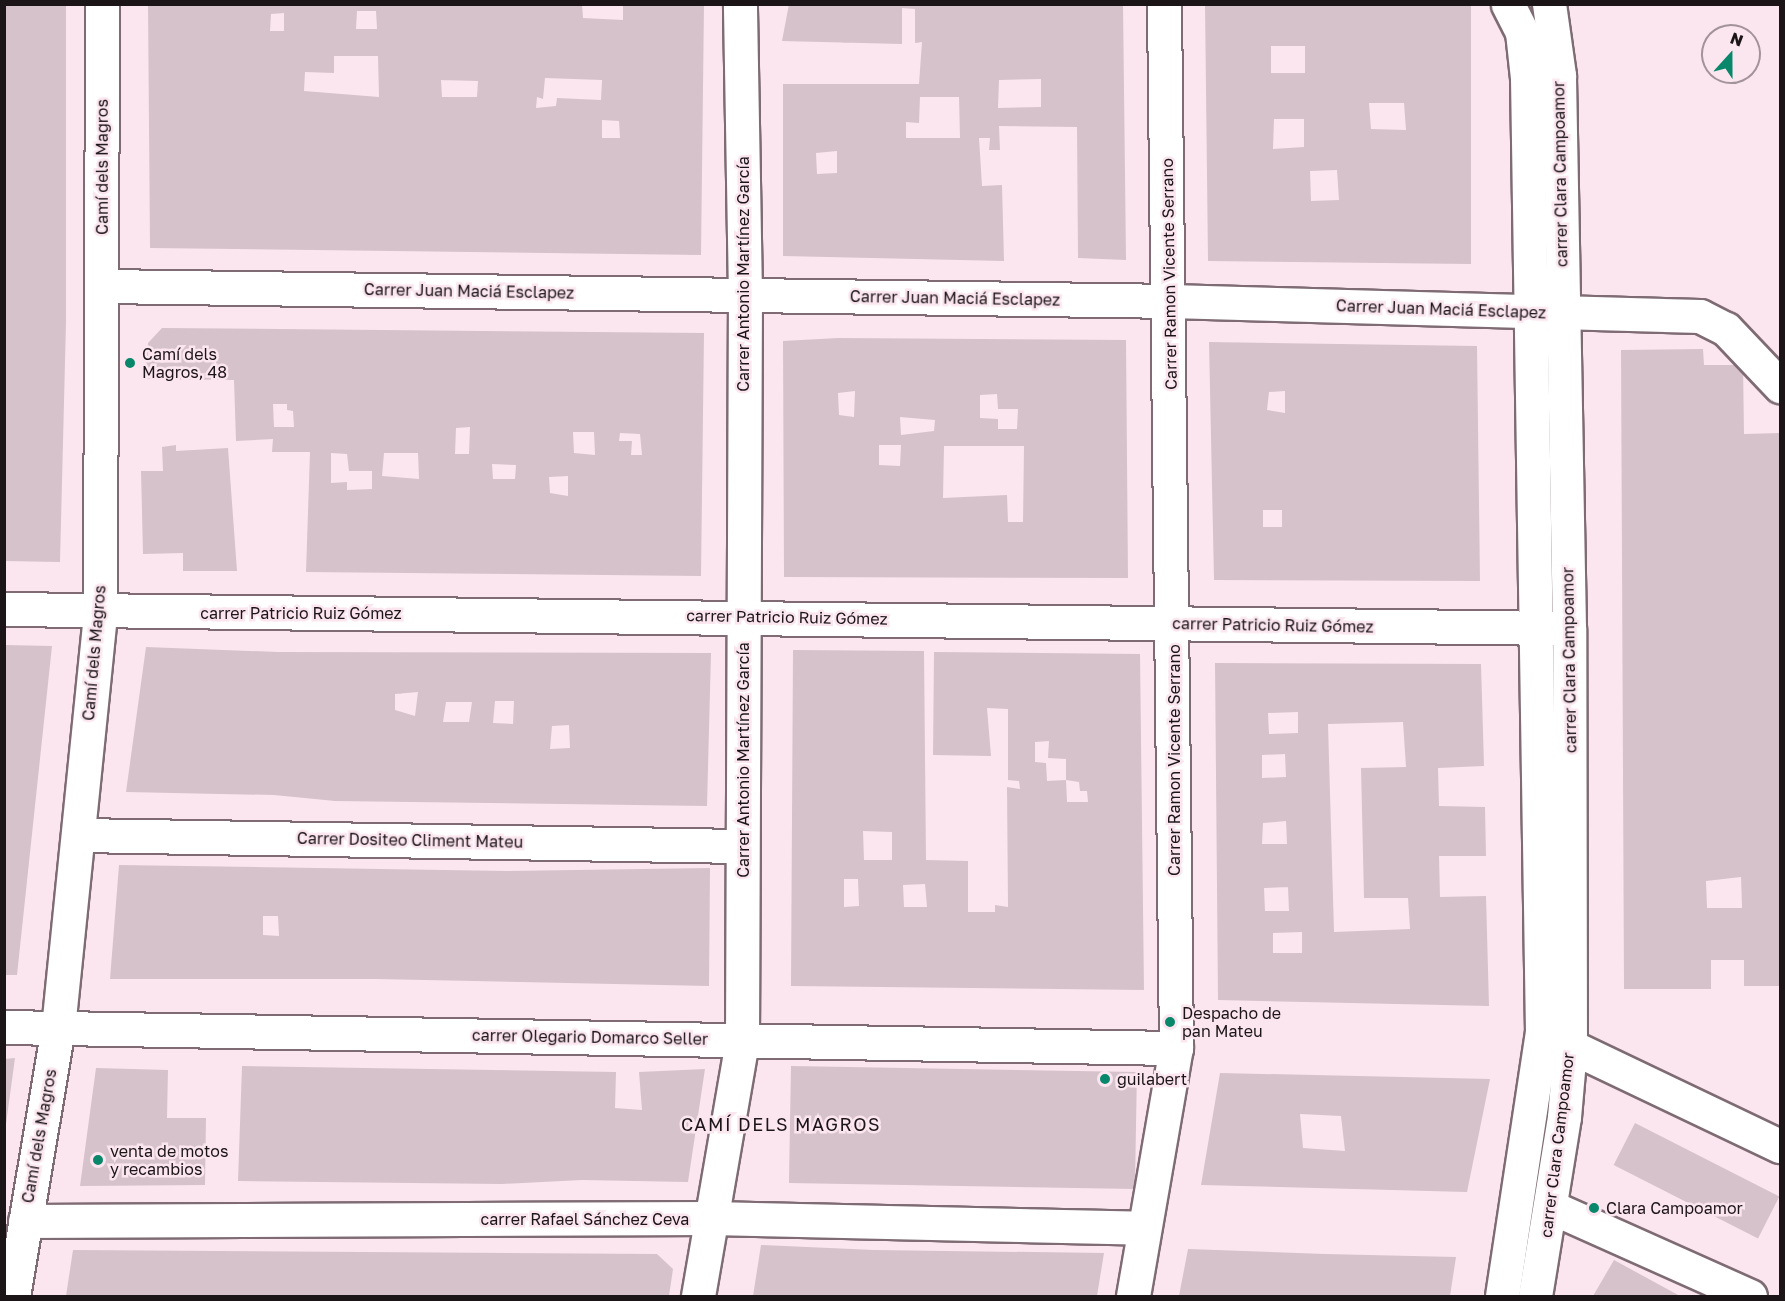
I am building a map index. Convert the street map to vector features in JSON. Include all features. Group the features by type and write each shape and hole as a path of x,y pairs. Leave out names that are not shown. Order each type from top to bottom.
{"street":[{"name":"Camí dels Magros","path":"13,1296 58,1028 100,612 102,4"},
{"name":"Carrer Antonio Martínez García","path":"698,1296 742,1040 745,295 740,4"},
{"name":"Carrer Ramon Vicente Serrano","path":"1133,1296 1176,1048 1170,301 1164,4"},
{"name":"carrer Clara Campoamor","path":"1535,1296 1551,1207 1570,1048 1569,628 1559,75 1552,13"},
{"name":"carrer Clara Campoamor","path":"1502,1296 1542,1032 1527,78 1515,18"},
{"name":"Carrer Juan Maciá Esclapez","path":"102,286 1170,301 1700,316 1726,329 1780,386"},
{"name":"carrer Patricio Ruiz Gómez","path":"4,609 100,612 743,615 1173,624 1569,628"},
{"name":"Carrer Dositeo Climent Mateu","path":"78,835 742,846"},
{"name":"carrer Olegario Domarco Seller","path":"4,1027 1176,1048"},
{"path":"1542,1032 1570,1048 1780,1146"},
{"path":"1551,1207 1750,1296"},
{"name":"carrer Rafael Sánchez Ceva","path":"25,1221 711,1218 1144,1228"}],"building":[{"path":"4,4 66,4 66,322 60,562 4,561"},
{"path":"148,4 582,4 583,18 623,20 623,4 704,4 701,255 150,248","holes":["357,11 376,11 377,29 356,29","284,13 284,31 270,31 271,14","334,56 378,56 379,97 304,91 305,72 334,73","545,78 602,80 601,100 557,98 556,106 536,108 537,97 543,99","441,80 478,81 477,97 442,97","602,120 619,121 620,138 602,138"]},
{"path":"789,4 1123,4 1126,260 1078,258 1077,127 999,126 1000,150 989,150 990,138 979,138 982,186 1002,185 1004,261 783,256 783,84 919,84 922,42 915,43 915,9 902,8 902,44 782,41","holes":["1041,79 1041,107 998,108 999,80","920,97 959,97 960,138 906,138 906,122 919,123","837,151 837,173 817,174 816,153"]},
{"path":"1205,4 1471,4 1471,264 1208,261","holes":["1271,46 1305,46 1305,73 1271,73","1369,103 1404,103 1406,130 1371,129","1274,119 1304,119 1304,147 1273,149","1337,170 1339,200 1311,201 1310,171"]},
{"path":"162,328 704,333 701,576 306,572 310,452 272,452 273,439 236,441 234,380 145,379 148,343","holes":["273,404 287,404 287,410 293,411 294,427 274,427","470,427 469,454 455,454 456,428","573,432 594,432 595,455 574,453","620,433 640,434 642,455 631,455 632,441 619,441","331,453 347,454 349,471 372,471 372,489 347,490 347,482 331,483","384,453 418,453 419,479 382,476","492,464 516,465 515,479 493,479","568,476 568,496 550,493 549,477"]},
{"path":"838,338 1126,340 1128,578 784,577 783,341","holes":["855,391 854,417 839,415 838,393","997,394 998,409 1018,409 1017,429 998,429 998,419 980,418 980,395","900,417 935,420 934,431 901,435","879,445 901,445 900,466 879,465","944,446 1024,446 1023,522 1008,522 1007,495 943,498"]},
{"path":"1209,342 1477,346 1480,581 1214,580","holes":["1285,391 1285,413 1267,410 1269,392","1263,510 1282,510 1282,527 1263,527"]},
{"path":"1703,349 1704,365 1743,365 1744,434 1780,433 1780,986 1744,986 1744,960 1711,960 1711,989 1624,989 1621,350","holes":["1741,877 1742,908 1707,908 1706,881"]},
{"path":"176,445 176,451 228,448 237,571 183,571 183,553 143,554 141,471 163,471 162,447"},
{"path":"5,645 52,646 17,975 5,975"},
{"path":"146,647 278,652 711,653 707,806 335,801 274,795 126,792","holes":["418,692 415,716 395,710 395,694","495,701 514,701 513,724 493,723","446,702 472,702 469,722 443,722","569,725 570,748 550,749 552,726"]},
{"path":"793,650 924,651 926,860 968,861 968,912 995,912 995,905 1008,907 1007,787 1020,789 1019,781 1008,780 1008,709 987,708 991,756 933,755 934,652 1140,654 1144,990 791,986","holes":["1049,741 1048,758 1066,759 1066,780 1047,781 1046,763 1035,762 1035,742","1066,780 1079,782 1080,791 1087,791 1088,802 1067,802","863,831 892,832 892,860 864,860","844,879 858,879 859,906 844,907","925,884 927,907 904,907 903,885"]},
{"path":"1215,663 1481,664 1484,766 1438,768 1439,806 1485,807 1486,856 1439,856 1440,897 1486,896 1489,1006 1218,1000","holes":["1298,712 1298,733 1269,734 1268,713","1403,722 1406,767 1361,768 1364,898 1408,898 1410,929 1334,932 1328,724","1285,754 1286,777 1262,778 1262,755","1286,821 1287,844 1262,844 1263,823","1288,887 1289,911 1265,911 1264,888","1302,932 1302,953 1273,953 1273,933"]},
{"path":"119,865 507,871 710,868 709,986 376,979 110,979","holes":["263,916 278,916 279,936 263,935"]},
{"path":"15,1058 6,1124 4,1124 4,1059"},
{"path":"242,1066 616,1072 615,1108 642,1110 639,1072 705,1069 688,1182 582,1180 502,1184 238,1181"},
{"path":"791,1066 1137,1072 1135,1189 789,1183"},
{"path":"96,1068 168,1070 167,1118 206,1118 205,1185 80,1186"},
{"path":"1220,1073 1490,1079 1467,1192 1201,1185","holes":["1300,1114 1341,1116 1345,1151 1303,1148"]},
{"path":"1635,1123 1779,1197 1758,1238 1614,1165"},
{"path":"761,1245 874,1250 1104,1253 1097,1296 753,1296"},
{"path":"1188,1249 1456,1257 1450,1296 1179,1296"},
{"path":"73,1250 657,1254 673,1269 669,1296 66,1296"},
{"path":"1614,1260 1680,1296 1593,1296"}],"place":[{"name":"Camí dels Magros, 48","path":"130,363"},
{"name":"Despacho de pan Mateu","path":"1170,1022"},
{"name":"guilabert","path":"1105,1079"},
{"name":"venta de motos y recambios","path":"98,1160"},
{"name":"Clara Campoamor","path":"1594,1208"}],"district":[{"name":"CAMÍ DELS MAGROS","path":"781,1124"}]}
